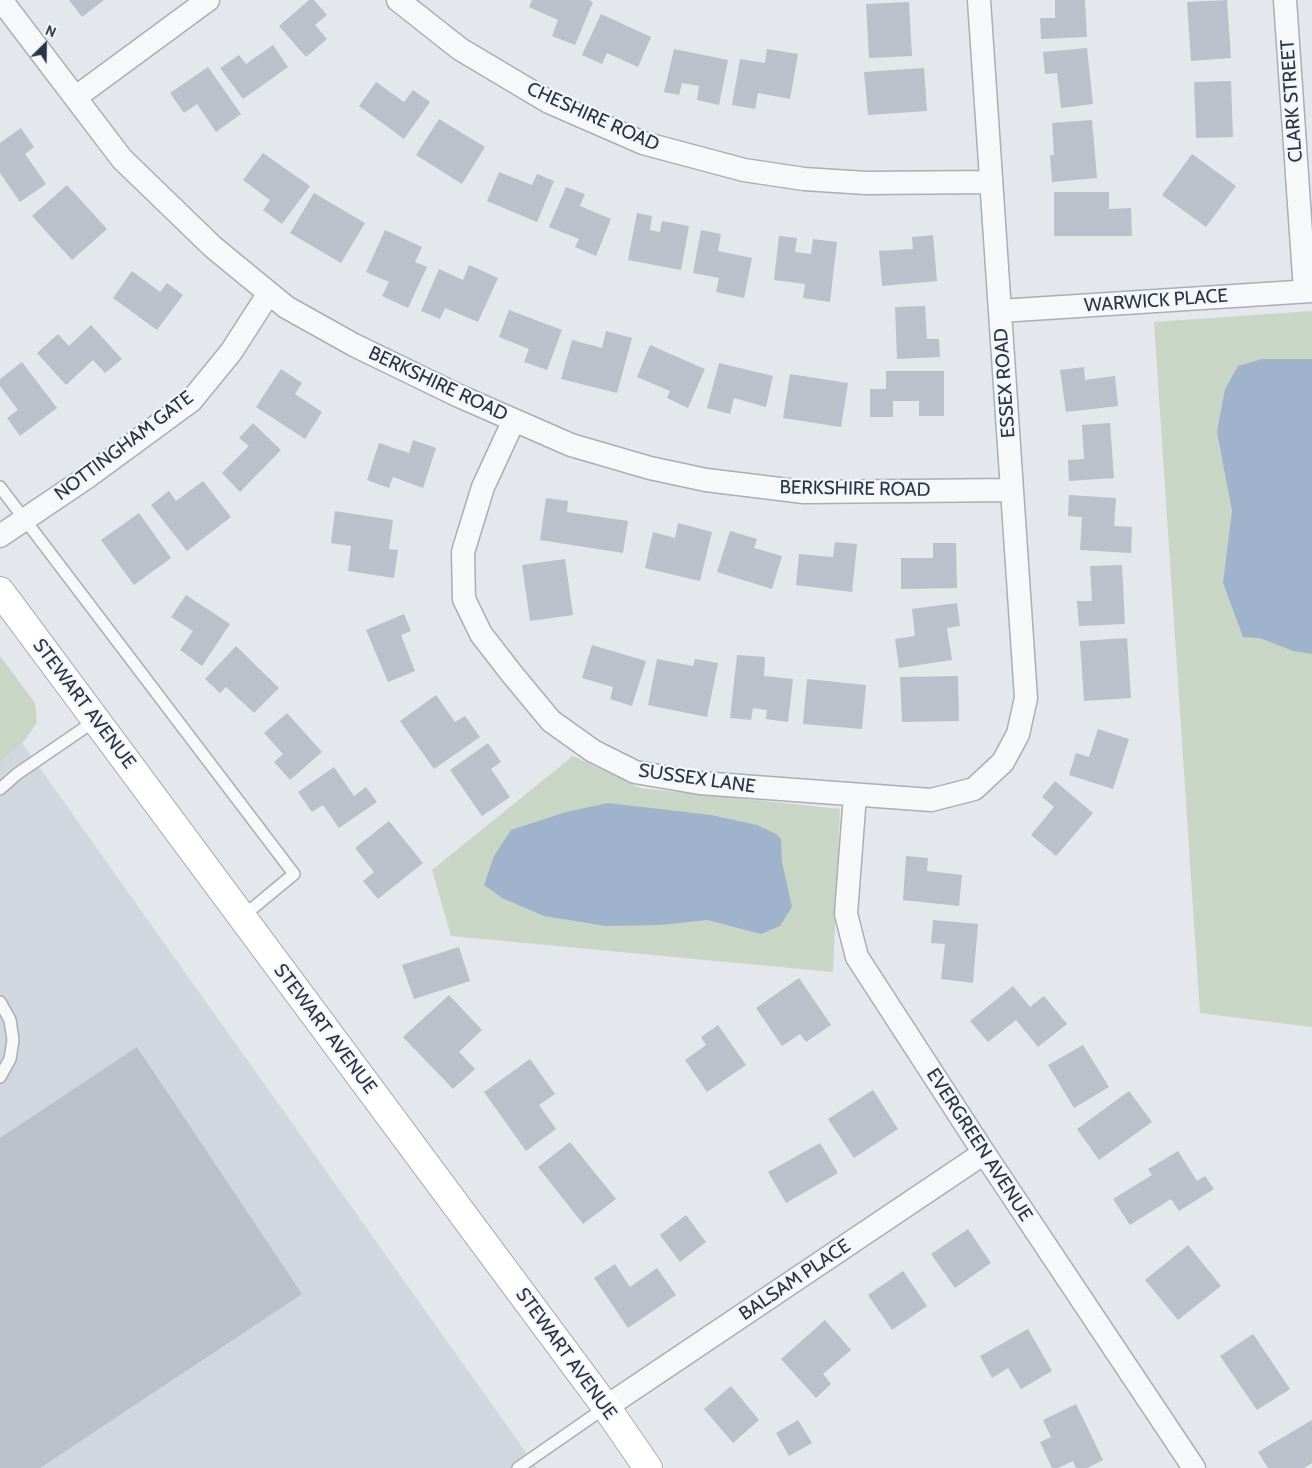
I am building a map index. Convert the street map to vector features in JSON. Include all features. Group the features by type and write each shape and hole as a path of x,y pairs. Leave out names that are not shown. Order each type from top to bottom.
{"main road":[{"name":"STEWART AVENUE","path":"0,591 606,1407 648,1468"}],"street":[{"name":"BERKSHIRE ROAD","path":"1,0 122,159 213,247 286,307 354,345 459,396 571,444 650,468 706,480 804,492 1012,490"},
{"path":"76,97 208,0"},
{"name":"CHESHIRE ROAD","path":"398,0 460,49 549,102 643,143 744,170 804,179 866,183 991,182"},
{"name":"ESSEX ROAD","path":"979,0 1026,698 1018,734 1003,762"},
{"name":"CLARK STREET","path":"1285,0 1308,291"},
{"name":"WARWICK PLACE","path":"1000,311 1308,291"},
{"name":"NOTTINGHAM GATE","path":"0,536 86,478 191,401 231,352 269,293"},
{"name":"SUSSEX LANE","path":"514,420 483,487 463,552 464,599 481,634 551,721 593,752 635,772 700,783 855,796 931,800 974,789 1003,762"},
{"name":"EVERGREEN AVENUE","path":"855,796 846,914 857,957 984,1153 1194,1468"},
{"name":"BALSAM PLACE","path":"606,1407 984,1153"}],"lane":[{"path":"0,487 294,874 242,917"},
{"path":"0,789 17,774 96,720"},
{"path":"0,1002 10,1020 13,1040 10,1060 0,1076"},
{"path":"518,1468 606,1407"}],"shaded area":[{"path":"0,712 537,1468 0,1468"}],"green space":[{"path":"1312,311 1312,1027 1200,1013 1154,322"},
{"path":"0,656 35,703 37,722 26,739 0,762"},
{"path":"573,756 640,788 840,809 833,972 451,936 432,870"}],"water":[{"path":"1262,359 1312,359 1312,654 1293,651 1260,638 1243,637 1223,583 1232,511 1217,432 1225,389 1238,366"},
{"path":"608,803 711,815 757,825 776,834 781,839 782,862 792,907 780,926 761,934 707,920 661,925 606,926 544,916 502,898 484,885 494,856 511,830 566,812"}],"building":[{"path":"69,0 104,0 82,17"},
{"path":"309,0 314,0 327,15 315,25 327,39 306,57 279,26"},
{"path":"532,0 589,0 593,2 575,45 552,36 558,20 529,7"},
{"path":"1055,0 1085,0 1087,37 1041,39 1040,18 1055,18"},
{"path":"1227,0 1231,58 1191,61 1187,2"},
{"path":"909,2 912,56 869,58 866,4"},
{"path":"601,14 651,37 638,67 607,53 602,64 582,55"},
{"path":"273,45 288,67 243,99 220,68 239,55 246,64"},
{"path":"1087,48 1093,104 1061,108 1057,73 1045,74 1043,52"},
{"path":"674,49 728,60 719,105 697,100 699,86 682,83 679,95 664,92"},
{"path":"767,49 798,54 790,99 758,93 755,109 732,105 740,59 765,63"},
{"path":"208,67 241,114 216,132 197,104 184,113 170,93"},
{"path":"924,68 927,111 868,115 864,72"},
{"path":"1231,81 1233,137 1196,138 1194,82"},
{"path":"376,82 404,102 413,90 430,102 404,139 359,106"},
{"path":"439,119 485,147 462,184 416,155"},
{"path":"1092,120 1097,178 1052,182 1050,155 1054,155 1052,123"},
{"path":"21,128 34,147 25,154 46,184 20,202 0,173 0,143"},
{"path":"263,153 310,186 282,224 263,210 270,200 243,180"},
{"path":"1192,154 1236,186 1206,227 1162,195"},
{"path":"499,172 532,185 537,174 554,181 537,222 487,201"},
{"path":"67,185 107,229 72,260 32,216"},
{"path":"566,187 585,194 580,206 611,219 596,256 575,247 579,239 549,227"},
{"path":"1054,192 1109,192 1109,209 1131,208 1132,236 1054,236"},
{"path":"314,193 365,223 341,263 290,233"},
{"path":"637,213 652,216 650,230 660,232 662,221 689,226 681,270 628,260"},
{"path":"385,230 422,247 415,262 427,267 408,308 382,296 389,282 366,272"},
{"path":"701,230 721,234 718,251 752,258 744,298 716,292 719,278 693,273"},
{"path":"933,235 937,281 882,286 879,251 913,249 912,237"},
{"path":"779,236 797,238 795,252 811,254 813,239 837,242 830,302 803,298 805,284 774,280"},
{"path":"469,265 498,278 478,322 445,308 440,319 421,311 439,269 463,280"},
{"path":"132,271 160,292 167,283 183,295 157,330 113,298"},
{"path":"925,306 927,339 939,339 940,357 897,359 895,307"},
{"path":"509,310 562,330 547,370 524,362 529,349 499,337"},
{"path":"91,325 122,359 105,373 93,360 66,385 37,353 58,334 69,346"},
{"path":"606,331 632,338 617,393 561,379 572,340 602,348"},
{"path":"650,345 705,369 688,408 667,398 670,391 637,377"},
{"path":"22,362 57,408 20,436 7,418 18,410 0,386 0,379"},
{"path":"719,363 773,376 766,407 734,398 730,414 707,408"},
{"path":"1084,367 1085,380 1115,376 1118,406 1066,412 1060,370"},
{"path":"281,369 302,383 295,394 322,412 305,439 256,407"},
{"path":"886,371 944,371 944,416 919,416 919,401 893,401 893,417 870,417 870,389 886,389"},
{"path":"790,374 848,383 841,427 783,418"},
{"path":"253,423 281,450 240,492 222,473 249,446 239,438"},
{"path":"1110,423 1114,478 1069,481 1068,460 1084,459 1082,425"},
{"path":"413,440 436,448 423,488 393,477 389,488 367,480 379,443 409,453"},
{"path":"203,481 231,517 187,551 151,505 169,491 176,501"},
{"path":"1069,495 1116,498 1114,526 1132,527 1131,553 1080,550 1082,517 1068,516"},
{"path":"546,498 568,501 567,512 628,521 623,553 540,540"},
{"path":"335,511 393,520 389,549 398,550 394,578 348,571 351,546 331,543"},
{"path":"139,513 171,558 134,585 101,540"},
{"path":"678,523 712,532 700,581 645,568 653,532 675,538"},
{"path":"730,531 757,539 754,548 782,556 772,589 717,572"},
{"path":"835,542 857,544 852,592 796,585 799,554 833,557"},
{"path":"933,543 956,543 957,588 901,589 901,558 933,558"},
{"path":"565,559 573,615 530,621 522,565"},
{"path":"1122,565 1125,624 1079,626 1077,601 1092,601 1090,566"},
{"path":"186,595 230,624 202,666 180,650 193,631 171,617"},
{"path":"957,603 960,626 947,628 952,660 899,668 895,639 915,636 912,609"},
{"path":"404,614 411,631 401,635 415,671 388,682 366,630"},
{"path":"1127,638 1131,698 1084,701 1080,641"},
{"path":"592,645 646,661 632,706 610,699 613,687 582,678"},
{"path":"236,646 279,688 254,713 226,687 220,693 205,679"},
{"path":"737,655 765,657 764,676 793,679 788,722 766,719 767,710 753,708 751,720 730,718"},
{"path":"657,659 693,666 695,659 718,663 707,717 648,705"},
{"path":"958,676 959,721 902,722 900,677"},
{"path":"807,679 866,685 862,729 803,724"},
{"path":"436,695 455,722 465,716 480,737 434,769 400,721"},
{"path":"287,713 322,752 290,780 274,762 283,754 264,733"},
{"path":"1098,729 1129,739 1113,789 1069,775 1076,753 1089,757"},
{"path":"488,743 501,762 491,769 510,797 482,816 450,770"},
{"path":"334,767 354,796 366,787 377,802 339,828 323,805 312,812 298,792"},
{"path":"1055,781 1093,813 1056,856 1031,835 1054,807 1042,797"},
{"path":"389,821 423,863 378,899 363,881 374,872 355,848"},
{"path":"906,856 928,858 927,871 962,875 959,906 903,900"},
{"path":"933,920 978,924 973,983 941,979 945,944 931,943"},
{"path":"459,947 470,981 414,999 402,965"},
{"path":"799,978 831,1025 806,1042 800,1034 782,1046 756,1008"},
{"path":"1013,986 1030,1007 1044,996 1067,1024 1038,1047 1016,1020 988,1042 970,1021"},
{"path":"449,995 482,1030 459,1052 475,1069 453,1089 403,1037"},
{"path":"718,1025 746,1065 707,1092 685,1060 706,1045 701,1037"},
{"path":"1083,1045 1109,1087 1074,1108 1048,1065"},
{"path":"137,1047 302,1294 40,1468 0,1468 0,1138"},
{"path":"530,1059 555,1094 539,1105 556,1129 526,1151 484,1092"},
{"path":"873,1090 898,1129 854,1158 828,1119"},
{"path":"1129,1091 1152,1122 1099,1160 1077,1129"},
{"path":"570,1142 616,1199 583,1224 538,1167"},
{"path":"820,1143 838,1173 786,1203 768,1172"},
{"path":"1178,1151 1197,1181 1205,1176 1214,1189 1179,1211 1171,1199 1130,1225 1113,1199 1152,1175 1148,1169"},
{"path":"686,1215 706,1242 680,1262 660,1235"},
{"path":"968,1229 991,1263 955,1288 931,1254"},
{"path":"1188,1245 1221,1286 1178,1320 1145,1280"},
{"path":"615,1264 630,1287 657,1268 676,1295 628,1328 594,1278"},
{"path":"903,1271 927,1306 892,1330 868,1295"},
{"path":"825,1320 851,1350 823,1374 831,1384 816,1398 781,1359"},
{"path":"1028,1329 1052,1371 1021,1389 1008,1368 992,1378 980,1356"},
{"path":"1253,1334 1290,1389 1257,1410 1220,1356"},
{"path":"731,1386 759,1420 733,1443 704,1409"},
{"path":"1076,1404 1103,1460 1087,1468 1076,1468 1073,1461 1058,1468 1052,1468 1040,1442 1051,1437 1043,1420"},
{"path":"798,1420 812,1443 789,1456 776,1433"},
{"path":"1312,1420 1312,1463 1304,1468 1268,1468 1258,1452"}]}
